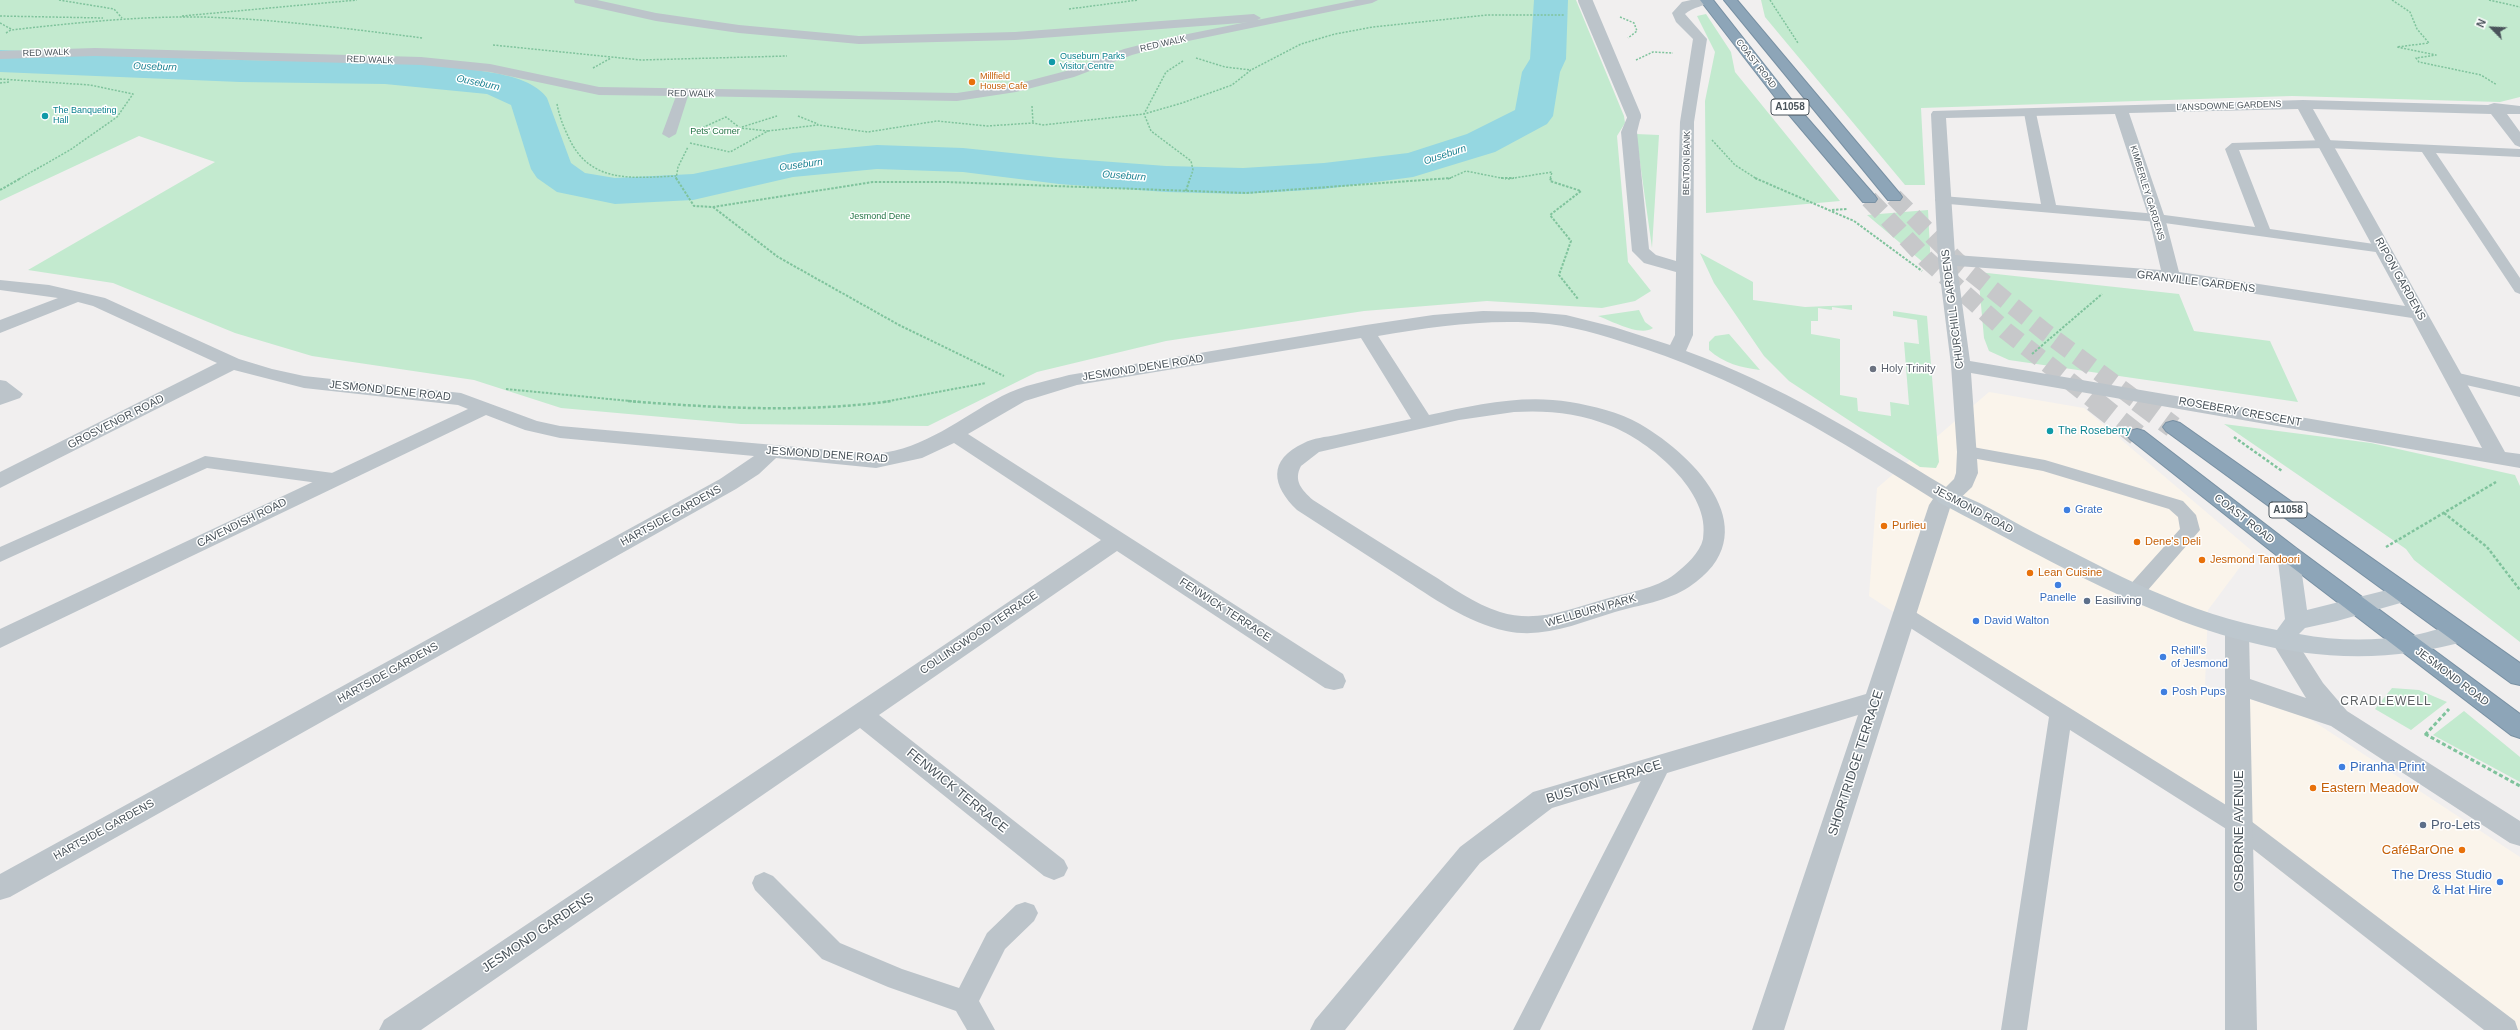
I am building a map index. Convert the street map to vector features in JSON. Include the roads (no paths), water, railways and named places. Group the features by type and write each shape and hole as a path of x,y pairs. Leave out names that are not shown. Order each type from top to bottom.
{"highway":[{"name":"COAST ROAD","path":"1709,3 1790,107 1869,199"},
{"name":"COAST ROAD","path":"1734,4 1894,197"},
{"name":"A1058","path":"2173,427 2403,594 2520,676"},
{"name":"COAST ROAD","path":"2137,435 2288,553 2410,645"},
{"name":"JESMOND ROAD","path":"2410,645 2520,728"}],"street":[{"path":"580,0 649,16 701,24 787,35 859,40 1015,36 1254,18"},
{"path":"1585,0 1634,116 1629,132 1641,251 1650,259 1685,269"},
{"name":"BENTON BANK","path":"1675,353 1684,335 1687,122 1690,94 1700,46 1698,34 1681,19 1678,13 1687,5 1709,3"},
{"name":"LANSDOWNE GARDENS","path":"1938,114 2030,113 2304,104 2494,107 2518,109"},
{"name":"RIPON GARDENS","path":"2304,104 2496,455"},
{"path":"2494,107 2520,142"},
{"name":"KIMBERLEY GARDENS","path":"2121,110 2157,218 2171,276"},
{"name":"CHURCHILL GARDENS","path":"1938,114 1942,200 1947,260 1961,365 1967,452 1967,473 1964,482 1957,490 1946,497"},
{"name":"GRANVILLE GARDENS","path":"1947,260 2171,276 2419,314"},
{"name":"JESMOND DENE ROAD","path":"0,285 49,290 99,302 232,363 267,374 304,382 445,396 485,408 532,426 560,432 876,461 896,460 920,452 954,434 1011,400 1033,390 1076,379 1366,331 1460,318 1516,317 1578,324 1675,353"},
{"path":"0,327 78,296"},
{"path":"1366,331 1423,422"},
{"name":"JESMOND ROAD","path":"1675,353 1794,406 1946,497 2134,593 2184,614 2238,632 2289,630 2336,648 2366,650 2410,645"},
{"name":"GROSVENOR ROAD","path":"0,481 232,363"},
{"name":"ROSEBERY CRESCENT","path":"1961,365 2496,455 2520,461"},
{"name":"WELLBURN PARK","path":"1528,404 1570,408 1612,420 1631,428 1670,456 1697,483 1710,502 1716,521 1714,540 1708,556 1697,569 1667,588 1546,625 1526,626 1488,619 1467,608 1305,505 1290,489 1287,476 1290,463 1300,454 1312,447 1423,422 1528,404"},
{"name":"CAVENDISH ROAD","path":"0,639 333,479 485,408"},
{"path":"954,434 1117,540"},
{"name":"HARTSIDE GARDENS","path":"0,888 728,484 752,468 771,452"},
{"name":"SHORTRIDGE TERRACE","path":"1768,1030 1940,505 1946,497"},
{"name":"FENWICK TERRACE","path":"1117,540 1334,680"},
{"name":"COLLINGWOOD TERRACE","path":"681,835 1117,540"},
{"path":"2288,553 2289,630 2314,690 2340,719"},
{"path":"2289,630 2360,606 2403,594"},
{"name":"OSBORNE AVENUE","path":"2238,632 2241,1030"},
{"path":"2410,645 2460,634"},
{"path":"2238,685 2340,719 2520,835"},
{"name":"BUSTON TERRACE","path":"1326,1030 1470,855 1543,800 1877,700"},
{"name":"FENWICK TERRACE","path":"860,714 1054,868"},
{"name":"JESMOND GARDENS","path":"396,1030 681,835"}],"lane":[{"name":"RED WALK","path":"0,55 94,52 421,61 490,68 567,86 599,91 683,94 933,98 977,95 1070,74 1128,52 1191,37 1372,0"},
{"path":"1254,18 1294,16"},
{"path":"669,134 683,94"},
{"path":"2030,113 2049,208"},
{"path":"2264,232 2232,149 2237,146 2326,144 2520,153"},
{"path":"2426,148 2520,289"},
{"path":"1942,200 2157,218 2383,249"},
{"path":"2454,378 2520,392"},
{"path":"0,385 14,394 0,400"},
{"path":"1967,452 2045,466 2176,505 2187,515 2190,530 2134,593"},
{"path":"0,554 205,462 333,479"},
{"path":"1904,615 2239,825 2478,1019 2505,1030"},
{"path":"2014,1030 2061,713"},
{"path":"1526,1030 1660,765"},
{"path":"764,883 831,951 897,979 965,1002 982,1030"},
{"path":"965,1002 996,941 1025,913"}],"waterway":[{"name":"Ouseburn","path":"0,61 240,71 385,73 453,78 495,84 528,98 552,169 572,183 615,191 693,187 793,165 877,157 963,160 1059,171 1166,179 1243,181 1324,176 1413,165 1481,143 1533,116 1541,72 1548,59 1551,0"}],"tunnel":[{"path":"1894,197 1957,261 2045,332 2139,402"},
{"path":"1869,199 1926,259 2006,331 2096,402"},
{"path":"2094,401 2137,435"},
{"path":"2138,401 2173,427"}],"place":[{"name":"Ouseburn Parks Visitor Centre","path":"1052,62"},
{"name":"Millfield House Cafe","path":"972,82"},
{"name":"The Banqueting Hall","path":"45,116"},
{"name":"Holy Trinity","path":"1873,369"},
{"name":"The Roseberry","path":"2050,431"},
{"name":"Grate","path":"2067,510"},
{"name":"Purlieu","path":"1884,526"},
{"name":"Dene's Deli","path":"2137,542"},
{"name":"Jesmond Tandoori","path":"2202,560"},
{"name":"Lean Cuisine","path":"2030,573"},
{"name":"Panelle","path":"2058,585"},
{"name":"Easiliving","path":"2087,601"},
{"name":"David Walton","path":"1976,621"},
{"name":"Rehill's of Jesmond","path":"2163,657"},
{"name":"Posh Pups","path":"2164,692"},
{"name":"Piranha Print","path":"2342,767"},
{"name":"Eastern Meadow","path":"2313,788"},
{"name":"Pro-Lets","path":"2423,825"},
{"name":"CaféBarOne","path":"2462,850"},
{"name":"The Dress Studio & Hat Hire","path":"2500,882"}],"district":[{"name":"CRADLEWELL","path":"2386,702"}],"park label":[{"name":"Pets' Corner","path":"715,132"},
{"name":"Jesmond Dene","path":"880,217"}]}
